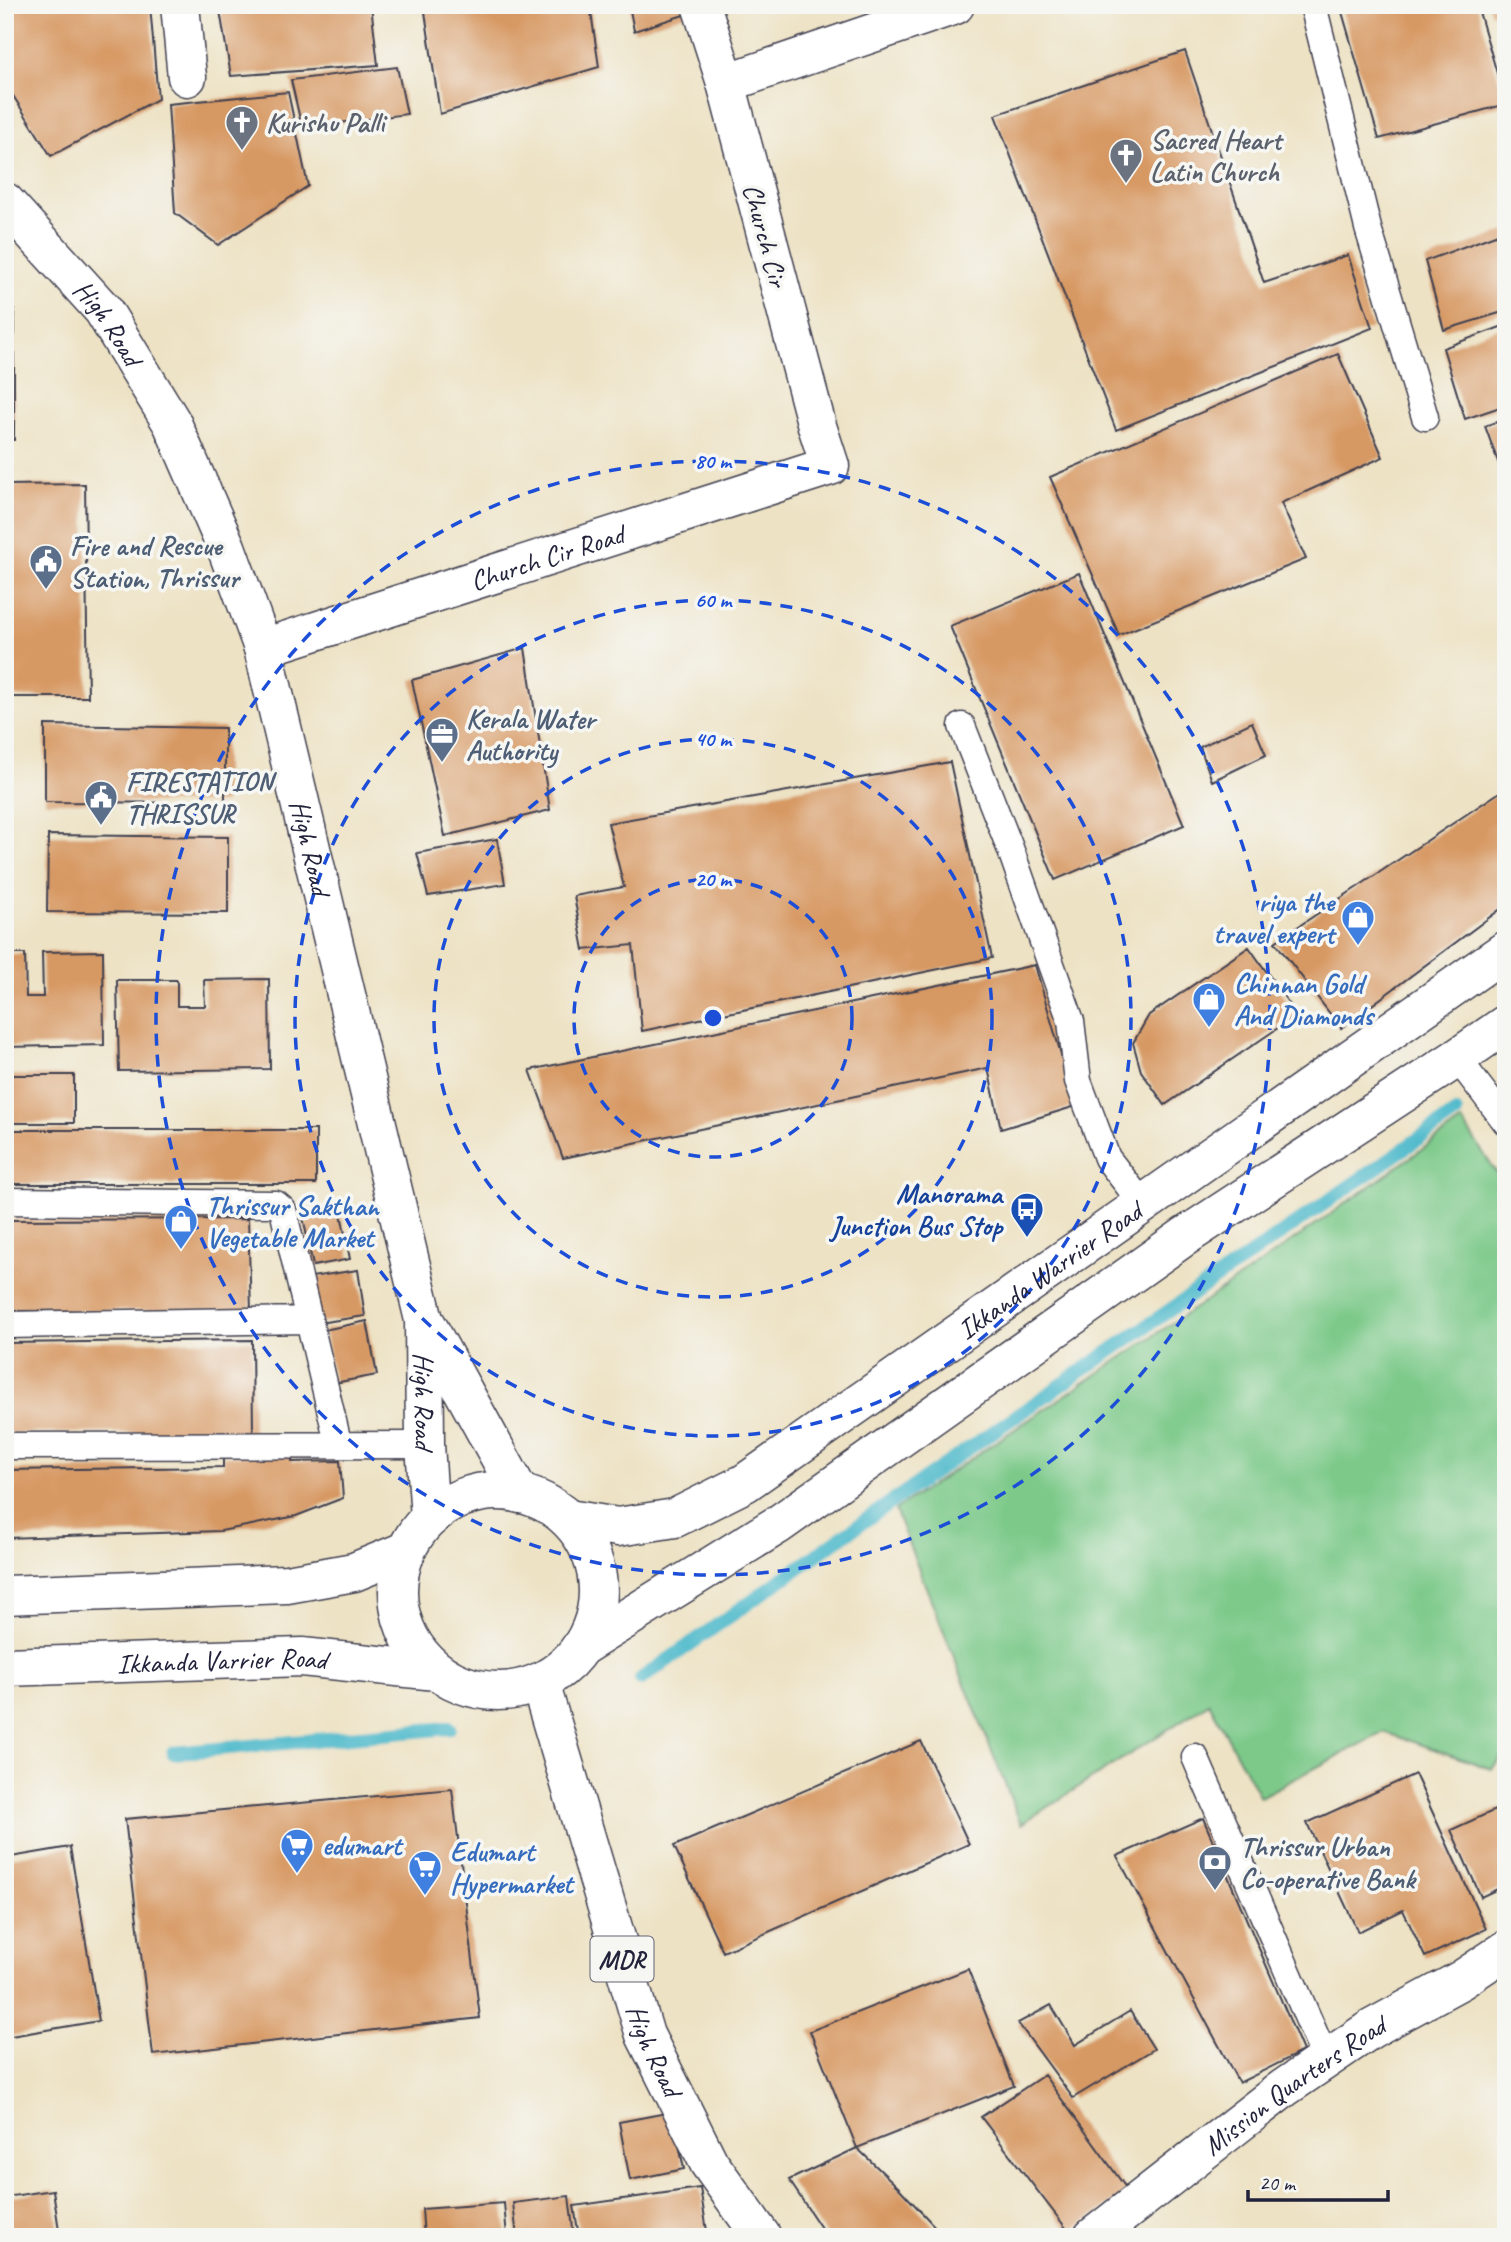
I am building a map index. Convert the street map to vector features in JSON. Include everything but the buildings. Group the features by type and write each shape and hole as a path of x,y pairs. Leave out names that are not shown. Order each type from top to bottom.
{"main road":[{"path":"180,5 187,77"},
{"name":"Church Cir","path":"701,5 726,83 830,466"},
{"path":"726,83 955,5"},
{"name":"High Road","path":"5,202 103,310 172,423 226,547 263,648 424,1320 425,1445 430,1518"},
{"name":"Church Cir Road","path":"263,648 830,466"},
{"name":"Ikkanda Warrier Road","path":"568,1519 618,1527 675,1518 745,1483 1506,950"},
{"name":"Ikkanda Warrier Road","path":"584,1645 779,1524 1184,1237 1506,1024"},
{"path":"424,1320 520,1494"},
{"path":"493,1491 520,1494 546,1503 568,1519 585,1541 596,1566 600,1593 595,1621 584,1645 565,1667 540,1683 513,1691 487,1691 460,1685 436,1671 414,1647 401,1617 398,1584 405,1551 430,1518 446,1505 493,1491"},
{"path":"5,1595 287,1584 354,1572 405,1551"},
{"name":"Ikkanda Varrier Road","path":"5,1667 302,1657 436,1671"},
{"name":"High Road","path":"540,1683 645,2035 709,2163 751,2230"},
{"name":"Mission Quarters Road","path":"1093,2237 1284,2088 1371,2029 1461,1980 1506,1950"}],"lane":[{"path":"1314,5 1368,228 1425,417"},
{"path":"962,726 1010,848 1071,1021 1078,1081 1107,1158 1142,1203"},
{"path":"1457,1058 1506,1122"},
{"path":"5,1201 276,1204 283,1210 337,1438 333,1444"},
{"path":"5,1325 309,1320"},
{"path":"5,1446 425,1445"},
{"path":"1195,1757 1326,2060"}],"green space":[{"path":"1462,1121 1506,1187 1506,1751 1492,1769 1384,1732 1260,1797 1209,1703 1021,1824 895,1510 1254,1268"}],"waterway":[{"path":"641,1679 897,1498 1456,1113"},
{"path":"173,1753 449,1728"}],"place":[{"name":"Kurishu Palli","path":"242,152"},
{"name":"Sacred Heart Latin Church","path":"1126,185"},
{"name":"Fire and Rescue Station, Thrissur","path":"46,591"},
{"name":"Kerala Water Authority","path":"442,764"},
{"name":"FIRESTATION THRISSUR","path":"101,827"},
{"name":"riya the travel expert","path":"1358,947"},
{"name":"Chinnan Gold And Diamonds","path":"1209,1029"},
{"name":"Manorama Junction Bus Stop","path":"1027,1239"},
{"name":"Thrissur Sakthan Vegetable Market","path":"181,1251"},
{"name":"edumart","path":"297,1875"},
{"name":"Thrissur Urban Co-operative Bank","path":"1215,1892"},
{"name":"Edumart Hypermarket","path":"425,1897"}]}
